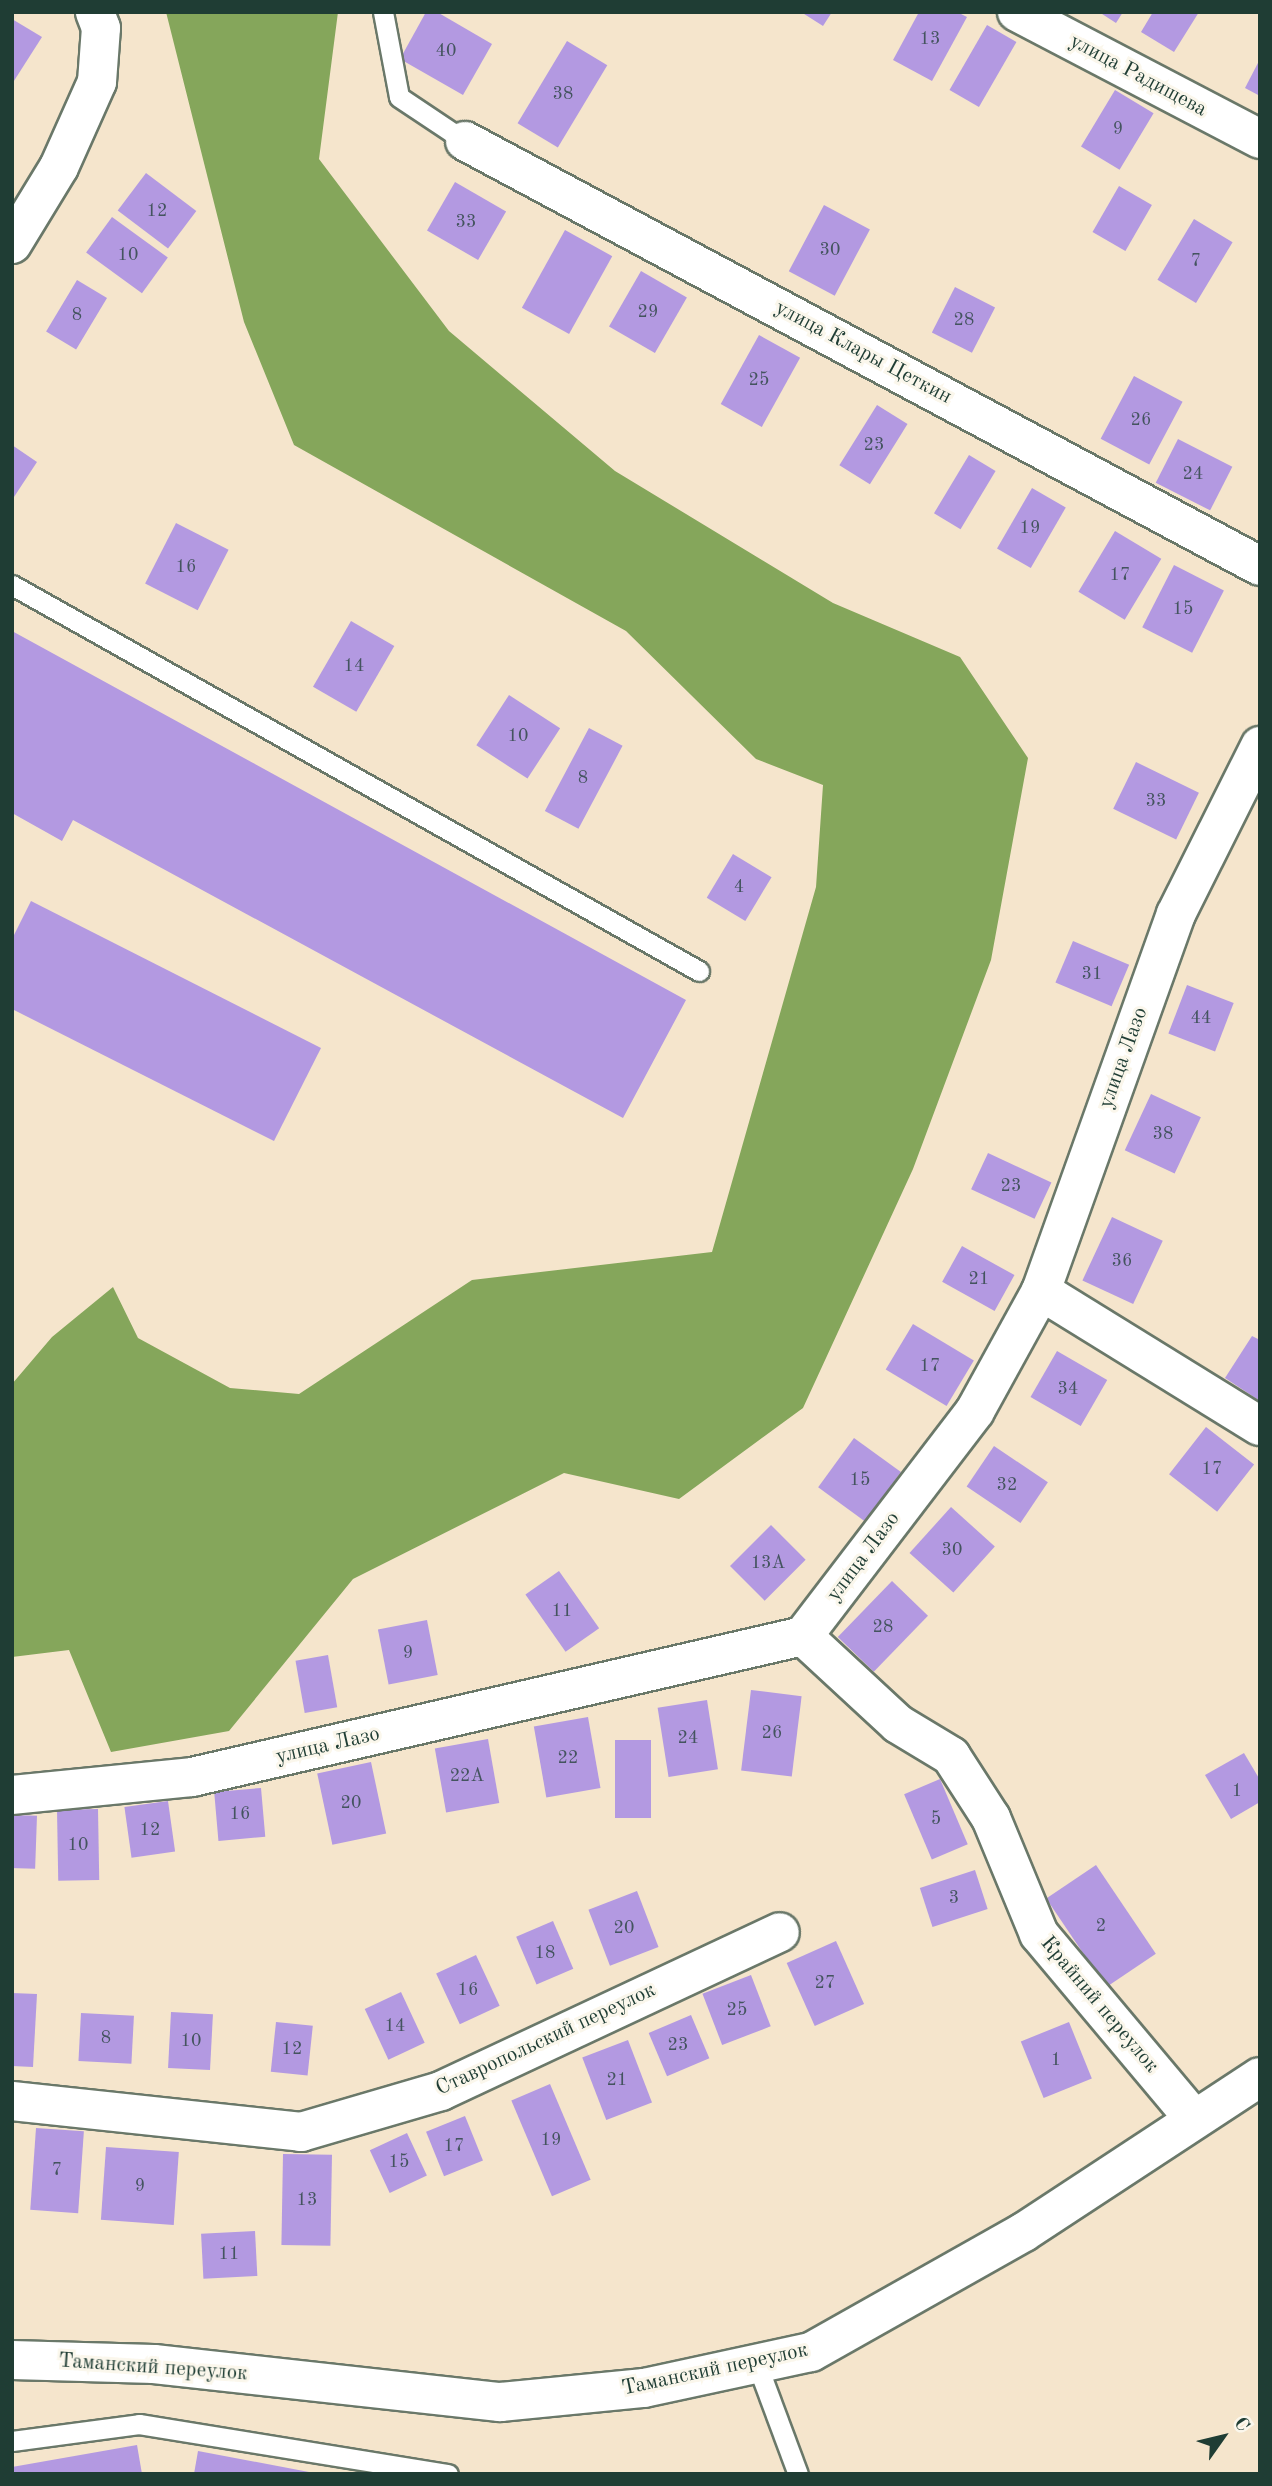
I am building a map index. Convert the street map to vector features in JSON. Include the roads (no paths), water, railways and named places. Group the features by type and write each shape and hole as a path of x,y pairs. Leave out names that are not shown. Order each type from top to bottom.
{"street":[{"path":"12,244 59,167 97,82 101,28 95,12"},
{"name":"улица Радищева","path":"1017,12 1260,139"},
{"name":"улица Клары Цеткин","path":"465,141 1260,566"},
{"name":"улица Лазо","path":"12,1795 192,1777 803,1636 975,1411 1041,1291 1175,914 1260,746"},
{"path":"1041,1291 1260,1426"},
{"name":"Крайний переулок","path":"803,1636 898,1724 951,1756 991,1818 1039,1934 1194,2119"},
{"name":"Ставропольский переулок","path":"12,2101 301,2132 441,2091 780,1932"},
{"name":"Таманский переулок","path":"12,2360 153,2364 500,2402 644,2388 811,2352 1024,2232 1260,2077"}],"lane":[{"path":"383,12 399,97 465,141"},
{"path":"12,585 699,971"},
{"path":"757,2364 799,2474"},
{"path":"12,2441 139,2424 448,2474"}]}
